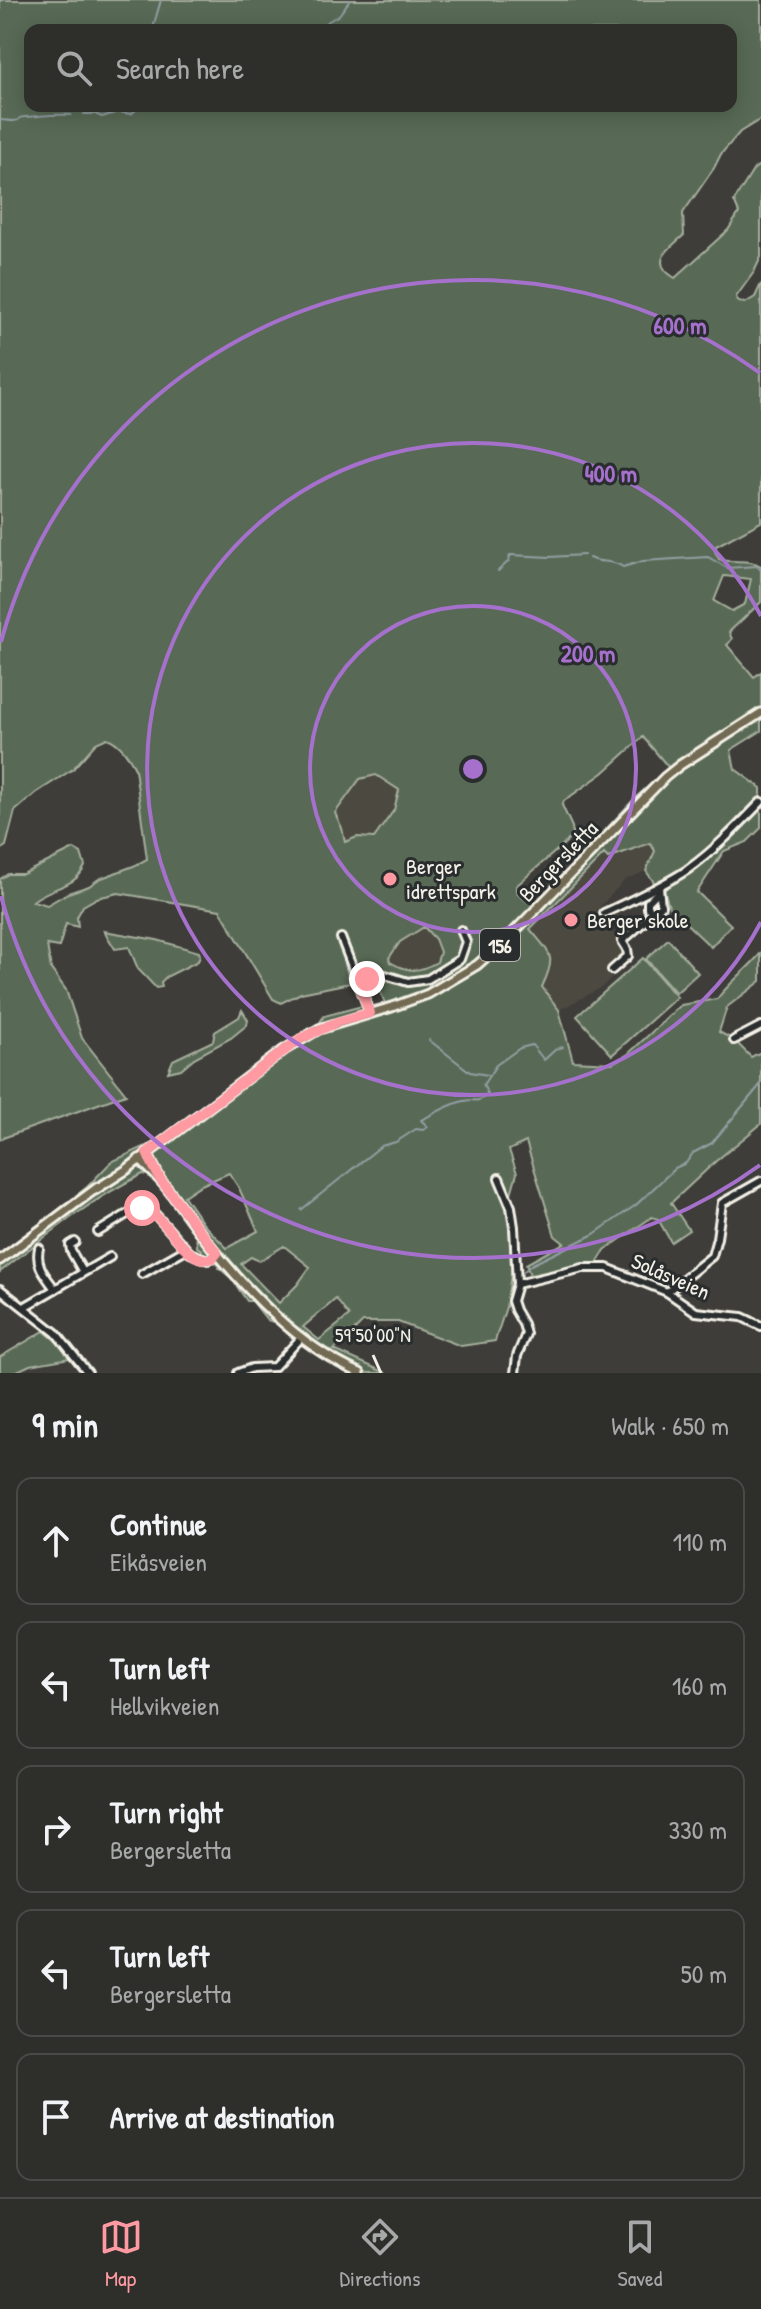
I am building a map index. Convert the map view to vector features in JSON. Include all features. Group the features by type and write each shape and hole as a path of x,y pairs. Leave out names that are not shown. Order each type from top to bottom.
{"main road":[{"name":"Bergersletta","path":"147,1153 300,1039 337,1022 428,994 477,965 528,918 665,777 761,713"},
{"name":"156","path":"0,1260 124,1166 147,1153"},
{"path":"147,1153 160,1179"},
{"path":"139,1159 160,1179 217,1253 265,1304 301,1338 328,1357 360,1373"}],"street":[{"path":"604,913 659,889 686,870 761,802"},
{"path":"612,970 628,956 622,941 652,911 660,908 659,889"},
{"path":"358,983 380,974 408,982 435,975 460,959 466,942 461,930"},
{"path":"341,938 370,1013"},
{"path":"734,1040 761,1026"},
{"path":"499,1178 513,1217 517,1284 512,1301 526,1334 517,1356 515,1373"},
{"path":"667,1292 712,1256 722,1203 761,1181"},
{"path":"98,1232 132,1211 146,1208 192,1254 205,1260 217,1253"},
{"path":"75,1242 70,1245 71,1251 83,1272"},
{"path":"39,1248 38,1266 55,1289"},
{"path":"142,1274 186,1249"},
{"path":"24,1307 110,1257"},
{"name":"Solåsveien","path":"517,1284 594,1268 616,1272 667,1292 696,1312 742,1317 761,1326"},
{"path":"0,1289 56,1333 88,1373"},
{"path":"238,1373 277,1365 301,1338"},
{"path":"277,1365 280,1373"}],"shaded area":[{"path":"376,774 399,790 394,810 374,838 366,836 345,842 334,813 360,779"},
{"name":"Berger skole","path":"650,843 656,851 646,871 625,880 596,911 633,957 601,988 559,1010 542,987 551,967 530,929 604,854 608,857"},
{"path":"424,927 435,939 440,952 437,962 422,970 402,969 390,962 389,958 400,942"}],"green space":[{"path":"0,0 761,0 761,119 740,132 721,154 683,213 684,235 667,251 662,261 667,272 675,278 728,230 739,213 734,201 754,169 761,164 761,257 736,297 739,302 745,303 755,297 761,284 761,522 716,546 715,551 719,559 761,566 761,602 729,632 732,639 727,645 754,677 761,672 761,731 731,750 735,769 761,788 761,828 747,842 724,851 697,892 731,925 711,947 669,907 664,890 646,871 655,851 650,843 608,858 604,854 530,929 550,956 542,987 559,1010 573,1061 612,1063 627,1055 681,1005 717,999 761,953 761,981 727,1007 719,1032 734,1040 751,1057 761,1052 761,1124 671,1203 689,1230 671,1242 658,1219 652,1217 605,1250 595,1266 530,1275 526,1264 564,1243 555,1236 526,1142 509,1150 517,1173 508,1204 512,1269 506,1307 495,1341 461,1346 398,1322 363,1322 334,1350 386,1373 352,1373 343,1369 290,1335 279,1324 267,1320 252,1301 247,1301 218,1264 200,1256 202,1250 197,1247 187,1220 151,1176 143,1174 105,1195 0,1272 0,1256 87,1187 111,1162 155,1142 259,1064 318,1025 324,1016 385,1003 373,973 357,978 351,962 345,964 350,983 301,993 281,1003 273,999 220,910 118,893 97,898 83,906 77,917 78,927 66,924 59,947 47,945 51,969 66,990 82,1038 126,1094 0,1139 0,879 8,874 23,874 74,849 81,853 85,866 75,879 33,901 47,905 147,859 135,769 127,755 107,738 96,743 73,769 15,811 6,846 0,850","holes":["724,576 751,579 745,604 732,611 714,601","643,737 669,768 635,798 556,883 537,901 528,902 518,894 516,886 573,836 562,805 564,801 603,773","376,775 399,790 394,810 374,838 357,837 345,842 335,813 360,779","424,927 435,939 440,952 437,962 419,969 403,968 390,962 389,958 400,942","229,1173 258,1231 227,1248 204,1225 184,1196","284,1246 310,1267 279,1303 241,1264 251,1257 259,1261","336,1299 349,1316 319,1340 303,1327"]},
{"path":"104,931 157,940 199,952 200,955 198,961 166,977 161,982 162,987 156,988 138,969 129,947 115,949"},
{"path":"668,939 698,973 676,993 646,959"},
{"path":"643,958 677,997 612,1055 577,1016"},
{"path":"242,1010 248,1020 247,1025 181,1069 168,1072 173,1060 213,1041 215,1032 239,1017"},
{"path":"44,1331 67,1350 70,1358 30,1365 13,1373 0,1373 0,1357"}],"waterway":[{"path":"154,24 161,0"},
{"path":"323,24 339,15 350,0"},
{"path":"84,114 102,117 118,112"},
{"path":"118,112 134,112"},
{"path":"0,120 71,115"},
{"path":"498,571 509,561 510,555 584,555"},
{"path":"589,558 623,567 643,561 708,557 727,568 757,566 761,570"},
{"path":"429,1040 470,1072 488,1075"},
{"path":"301,1210 381,1146 396,1142 416,1129 428,1127 421,1120 453,1104 484,1097 488,1094 483,1085 496,1065 520,1048 532,1045 544,1060 563,1047"},
{"path":"523,1272 594,1234 636,1205 675,1168 686,1163 693,1153 712,1143 761,1084"}],"place":[{"name":"Berger idrettspark","path":"390,879"},
{"name":"Berger skole","path":"571,920"}],"route":[{"path":"142,1208 154,1213 190,1253 205,1260 213,1258 217,1253 160,1179 147,1153 300,1039 337,1022 370,1013 358,983 367,979"}]}
